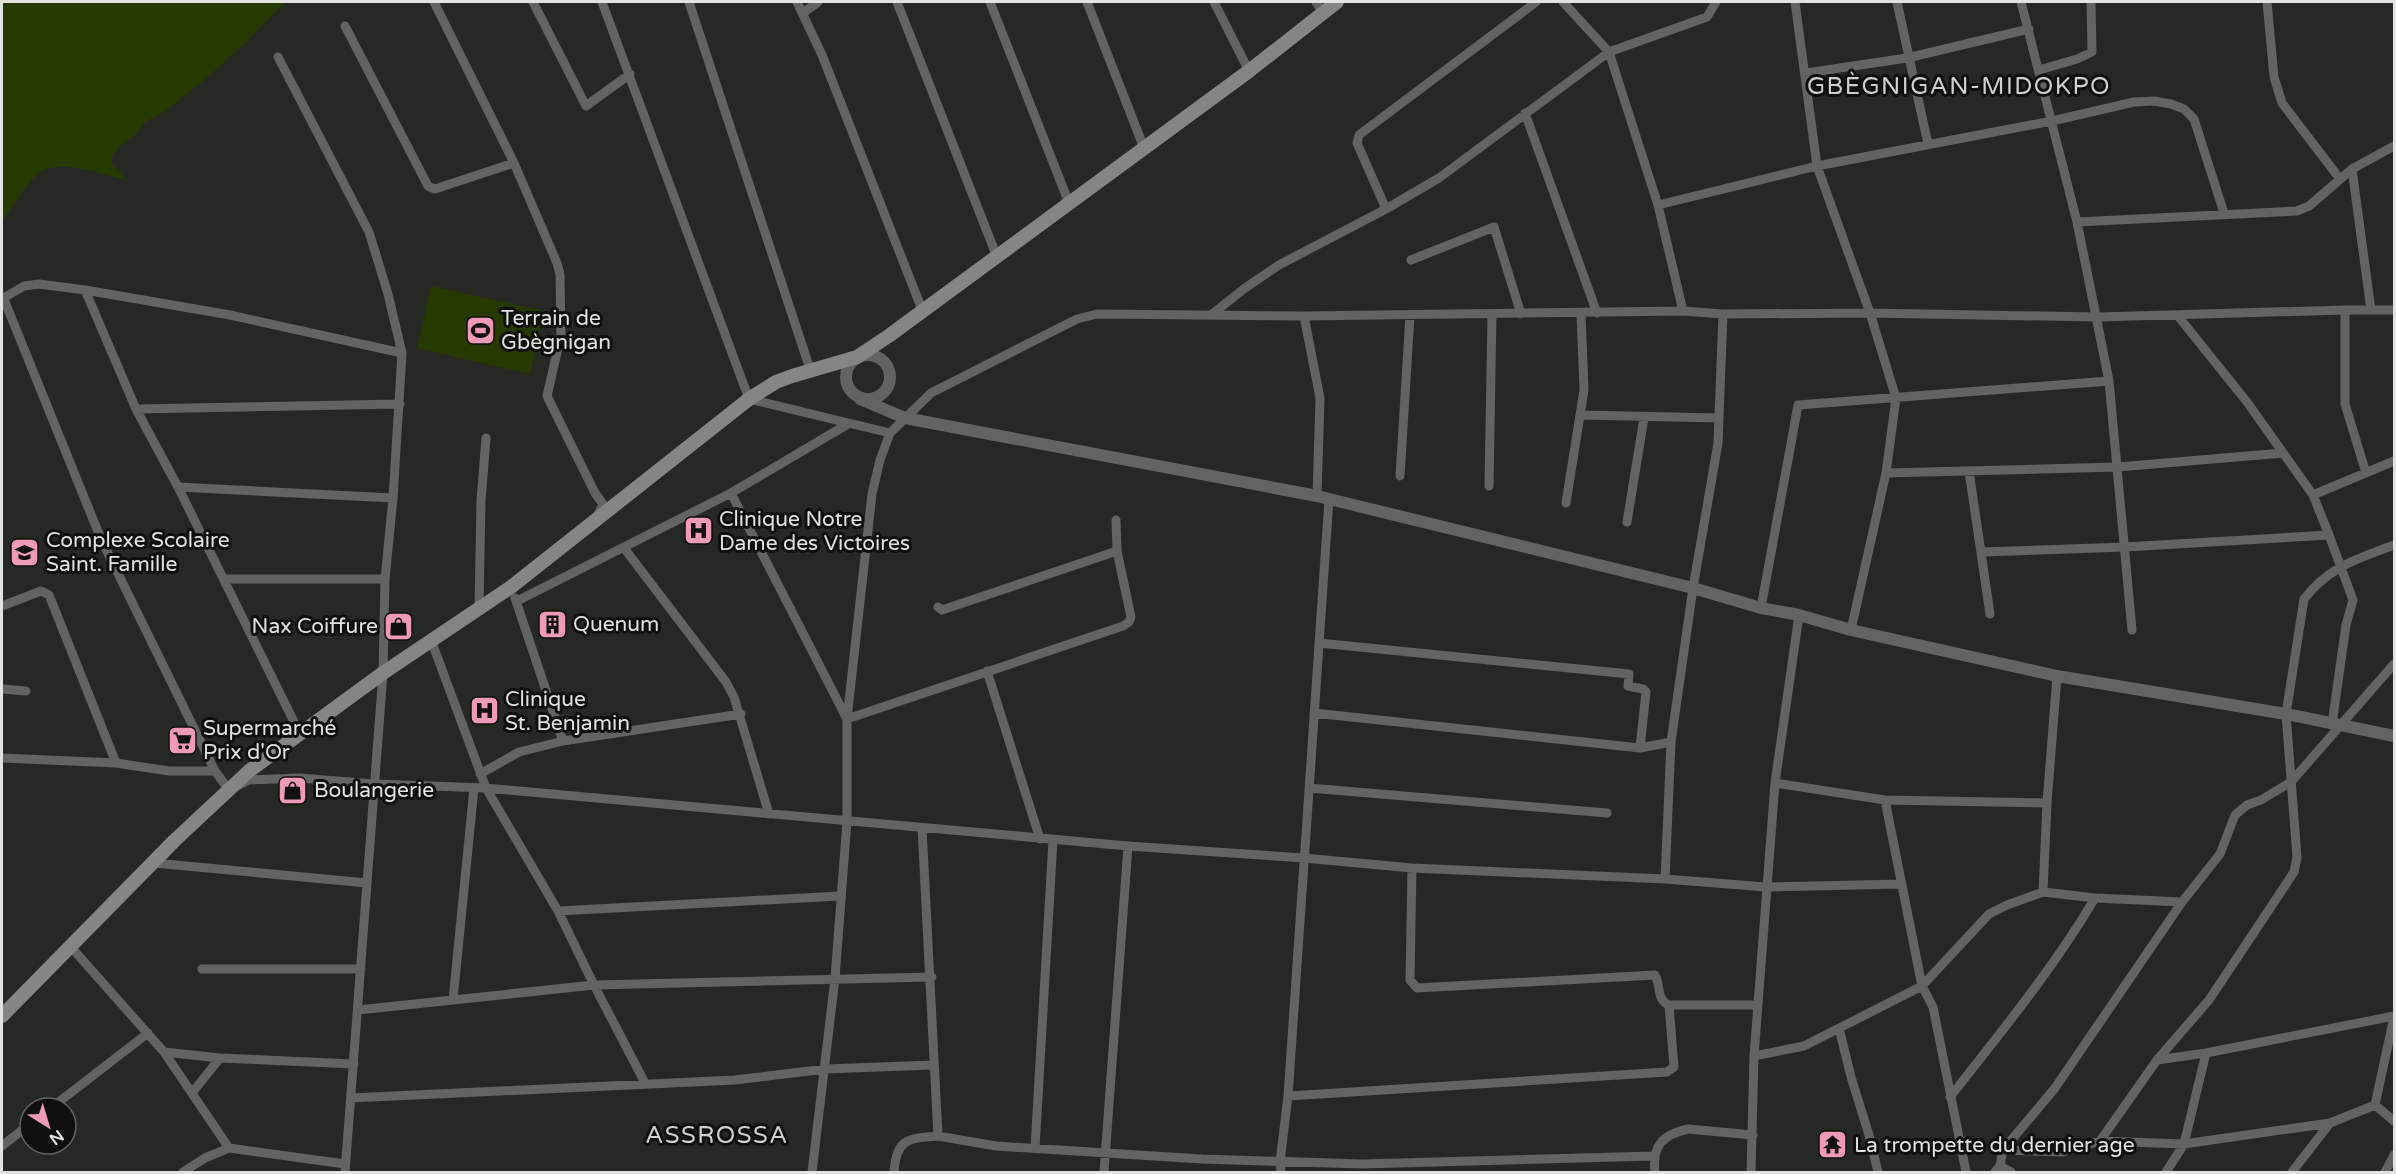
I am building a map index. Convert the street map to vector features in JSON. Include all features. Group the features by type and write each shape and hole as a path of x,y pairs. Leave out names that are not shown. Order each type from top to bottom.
{"main road":[{"path":"2,1016 249,771 383,673 511,587 749,399 776,382 810,369 857,357 922,312 1249,70 1320,7 1337,2"}],"street":[{"path":"434,2 514,163 557,263 560,275 561,335 547,396 595,493 603,504 596,519"},
{"path":"533,2 586,106 630,74"},
{"path":"602,2 749,399 890,433"},
{"path":"689,2 810,369"},
{"path":"797,2 822,55 922,312"},
{"path":"803,13 818,2"},
{"path":"897,2 997,257"},
{"path":"990,2 1069,203"},
{"path":"1087,2 1144,148"},
{"path":"1214,2 1249,70"},
{"path":"1386,209 1357,143 1359,135 1536,2"},
{"path":"1563,2 1609,52 1658,205 1683,311"},
{"path":"1211,315 1279,265 1440,178 1609,52 1707,17 1716,2"},
{"path":"1795,2 1817,166 1870,313 1896,398 1886,472 1851,630"},
{"path":"1897,2 1907,57 1928,144"},
{"path":"2021,2 2077,222 2098,317 2109,381 2132,630"},
{"path":"2039,70 2092,51 2091,2"},
{"path":"2267,2 2274,77 2282,103 2340,179"},
{"path":"345,26 428,186 435,189 514,163"},
{"path":"1806,73 1907,57 2029,29"},
{"path":"183,1173 205,1158 229,1148 345,1168 354,1064 383,673 386,579 402,354 388,294 369,232 278,57"},
{"path":"1658,205 1817,166 2052,121 2134,102 2154,101 2184,109 2194,119 2200,131 2224,213"},
{"path":"1525,113 1597,313"},
{"path":"2077,222 2297,211 2309,206 2330,190 2352,169 2394,146"},
{"path":"2352,169 2371,310"},
{"path":"1410,260 1494,227 1521,314"},
{"path":"402,354 230,315 86,290 39,284 24,286 2,298 101,538 215,771 229,790 249,780 266,778 486,788 1040,839 1412,868 1665,879 1766,887 1902,884"},
{"path":"86,290 136,409 178,487 300,734"},
{"path":"2345,310 2345,404 2366,473"},
{"path":"812,1173 835,978 847,821 847,719 872,494 880,460 890,433 931,393 1087,316 1097,314 1304,316 1683,311 1723,314 1870,313 2098,317 2394,310"},
{"path":"1489,486 1492,314"},
{"path":"1566,503 1582,415 1584,379 1581,314"},
{"path":"1665,879 1671,742 1693,588 1718,443 1723,314"},
{"path":"1400,476 1410,315"},
{"path":"1281,1173 1319,643 1323,498 1320,398 1304,316"},
{"path":"2178,316 2247,402 2313,495 2329,535 2353,600 2346,625 2337,724"},
{"path":"860,399 877,398 886,390 890,379 888,368 880,359 869,355 857,357 847,370 846,382 851,392 860,399 905,418 1323,498 1693,588 1761,608 1799,615 1851,630 2057,675 2286,714 2394,736"},
{"path":"1761,608 1798,405 2109,381"},
{"path":"136,409 400,404"},
{"path":"1582,415 1719,418"},
{"path":"1627,522 1644,418"},
{"path":"517,601 731,493 848,424"},
{"path":"479,608 481,501 486,438"},
{"path":"1886,472 2118,467 2283,453"},
{"path":"2313,495 2394,461"},
{"path":"1969,471 1990,614"},
{"path":"178,487 393,498"},
{"path":"731,493 847,719"},
{"path":"847,719 1123,626 1129,622 1131,617 1117,551 1116,520"},
{"path":"1981,552 2125,547 2329,535"},
{"path":"2100,1141 2157,1060 2209,1000 2294,872 2297,856 2286,714 2304,598 2340,566 2394,546"},
{"path":"624,548 726,682 741,714 768,814"},
{"path":"938,608 942,610 1117,551"},
{"path":"224,579 386,579"},
{"path":"511,587 563,741"},
{"path":"2,606 41,591 49,596 116,763"},
{"path":"1751,1173 1754,1056 1766,887 1775,783 1799,615"},
{"path":"431,640 486,788 558,911 645,1083"},
{"path":"1319,643 1629,674 1628,686 1643,689 1646,692 1640,748"},
{"path":"2011,1173 1997,1169 2003,1150 2055,1088 2182,902 2220,854 2235,815 2247,805 2261,800 2291,782 2337,724 2394,664"},
{"path":"987,671 1040,839"},
{"path":"2043,892 2057,675"},
{"path":"2,689 26,691"},
{"path":"1314,713 1640,748 1671,742"},
{"path":"480,774 519,752 563,741 741,714"},
{"path":"2,758 116,763 169,771 215,771"},
{"path":"1775,783 1886,800 2047,803"},
{"path":"453,1000 474,788"},
{"path":"1308,788 1607,813"},
{"path":"1886,800 1922,986 1933,1007 1966,1173"},
{"path":"922,828 932,977 938,1136"},
{"path":"1035,1148 1053,840"},
{"path":"1104,1173 1128,846"},
{"path":"154,863 367,883"},
{"path":"1412,868 1410,980 1417,988 1655,975 1660,997 1663,1003 1669,1005 1757,1005"},
{"path":"1754,1056 1804,1046 1922,986 1989,914 1998,908 2043,892 2095,898 2182,902"},
{"path":"558,911 840,896"},
{"path":"1950,1096 2026,1001 2070,940 2095,898"},
{"path":"71,947 164,1052 229,1148"},
{"path":"202,969 361,969"},
{"path":"358,1010 594,985 932,977"},
{"path":"1288,1096 1667,1072 1674,1067 1669,1005"},
{"path":"2157,1060 2206,1053 2394,1017 2375,1106"},
{"path":"1839,1028 1878,1173"},
{"path":"67,1096 148,1033"},
{"path":"164,1052 220,1058 354,1064"},
{"path":"2166,1173 2184,1144 2206,1053"},
{"path":"192,1093 220,1058"},
{"path":"351,1098 735,1080 825,1069 934,1065"},
{"path":"2003,1150 2063,1152 2100,1141 2184,1144 2330,1124 2375,1106"},
{"path":"2375,1106 2394,1121"},
{"path":"2292,1173 2330,1124"},
{"path":"1654,1173 1653,1156 1659,1145 1670,1136 1688,1129 1753,1135"},
{"path":"2,1146 18,1133"},
{"path":"894,1173 894,1157 903,1143 915,1138 938,1136 996,1146 1363,1168 1653,1156"},
{"path":"2385,1173 2394,1155"}],"green space":[{"path":"2,2 285,2 210,75 165,111 145,122 136,134 120,146 112,156 112,164 127,180 81,168 47,169 28,184 2,222"},
{"name":"Terrain de Gbègnigan","path":"431,286 544,311 530,374 417,348"}],"place":[{"name":"Terrain de Gbègnigan","path":"480,330"},
{"name":"Clinique Notre Dame des Victoires","path":"698,531"},
{"name":"Complexe Scolaire Saint. Famille","path":"25,552"},
{"name":"Quenum","path":"552,624"},
{"name":"Nax Coiffure","path":"399,626"},
{"name":"Clinique St. Benjamin","path":"484,711"},
{"name":"Supermarché Prix d'Or","path":"182,740"},
{"name":"Boulangerie","path":"293,790"},
{"name":"La trompette du dernier age","path":"1833,1145"}],"district":[{"name":"GBÈGNIGAN-MIDOKPO","path":"1959,86"},
{"name":"ASSROSSA","path":"717,1135"}]}
